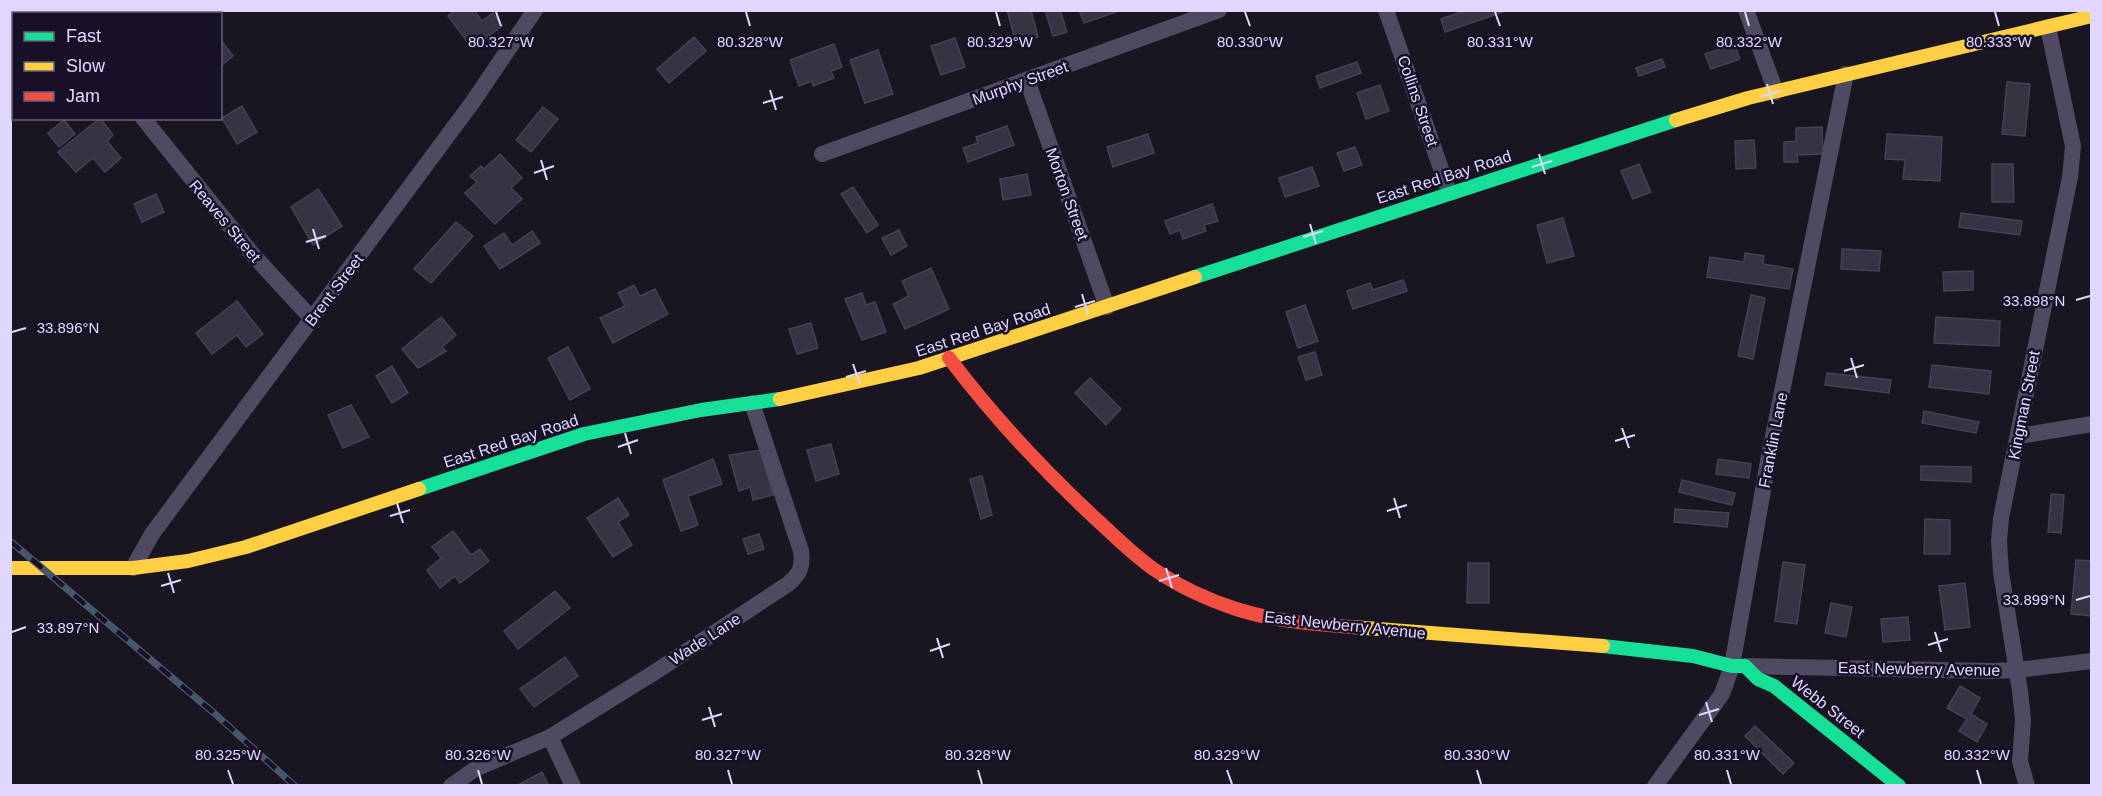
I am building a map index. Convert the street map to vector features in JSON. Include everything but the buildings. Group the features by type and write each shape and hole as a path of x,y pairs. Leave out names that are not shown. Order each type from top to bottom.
{"street":[{"name":"Brent Street","path":"133,568 152,534 472,103 535,10"},
{"name":"Murphy Street","path":"822,154 1219,10"},
{"name":"Collins Street","path":"1386,10 1449,192"},
{"path":"1746,10 1776,92"},
{"name":"East Red Bay Road","path":"10,568 133,568 188,561 246,547 521,453 584,434 701,410 855,384 919,368 1449,192 1681,118 1846,74 2091,16"},
{"name":"Kingman Street","path":"2021,781 2023,720 2001,572 1999,541 2001,518 2070,177 2073,146 2048,27"},
{"name":"Franklin Lane","path":"1655,786 1722,694 1739,666 1769,456 1846,74"},
{"name":"Morton Street","path":"1027,80 1107,307"},
{"name":"Reaves Street","path":"145,120 254,256 312,320"},
{"name":"East Newberry Avenue","path":"949,358 974,392 1076,501 1137,557 1159,573 1211,600 1256,616 1287,622 1599,646 1693,656 1739,666 2017,670 2091,661"},
{"name":"Wade Lane","path":"451,786 475,769 550,737 652,674 799,575 801,551 752,403"},
{"path":"2019,436 2091,424"},
{"name":"Webb Street","path":"1739,666 1758,679 1774,686 1899,786"},
{"path":"550,737 573,786"}],"railway":[{"path":"10,541 214,713 295,786"}],"traffic: fast":[{"path":"1195,277 1676,120"},
{"path":"419,489 584,434 701,410 780,399"},
{"path":"1603,646 1693,656 1732,666 1745,666 1758,679 1774,686 1899,786"}],"traffic: slow":[{"path":"1676,120 1748,98 2092,16"},
{"path":"780,399 919,368 1195,277"},
{"path":"10,568 133,568 188,561 246,547 419,489"},
{"path":"1352,627 1603,646"}],"traffic: jam":[{"path":"949,358 983,401 1037,461 1118,540 1158,572 1206,598 1250,613 1293,621 1352,627"}]}
